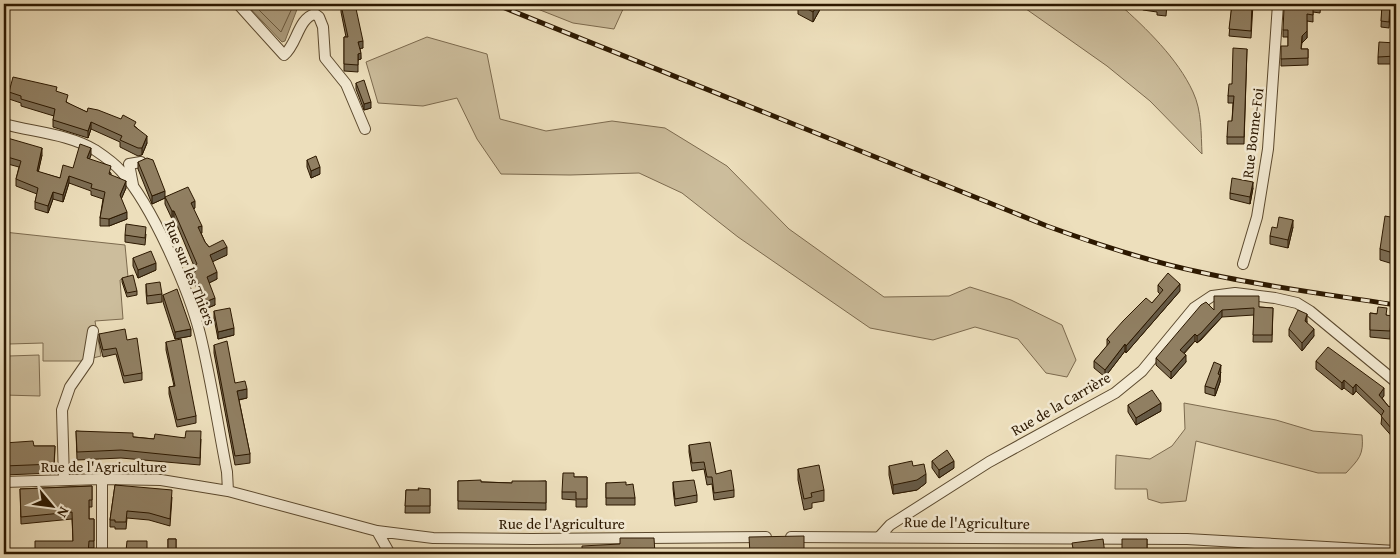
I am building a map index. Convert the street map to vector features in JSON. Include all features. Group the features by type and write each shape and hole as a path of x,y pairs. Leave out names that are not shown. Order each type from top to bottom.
{"street":[{"path":"238,4 284,55 292,48 306,19 315,14 320,17 323,27 325,58 346,84 365,129"},
{"name":"Rue Bonne-Foi","path":"1243,264 1257,217 1268,149 1278,4"},
{"name":"Rue sur les Thiers","path":"4,124 66,139 93,149 122,172 134,189 159,230 192,308 200,335 227,472 228,491"},
{"path":"134,189 129,164 141,162"},
{"name":"Rue de la Carrière","path":"880,536 890,525 989,462 1114,393 1142,371 1194,308 1212,296 1235,293 1297,303 1310,311 1396,382"},
{"path":"64,480 62,410 70,387 88,361 93,331"},
{"path":"102,478 102,554"},
{"name":"Rue de l'Agriculture","path":"4,482 102,478 161,480 228,491 377,531 433,538 880,536 961,539 1187,539 1396,550"},
{"path":"377,531 390,554"}],"shaded area":[{"path":"525,4 631,4 624,7 614,29 573,23"},
{"path":"1019,4 1119,4 1140,23 1170,56 1187,80 1198,107 1202,154 1150,101 1107,66"},
{"path":"427,37 487,54 500,119 546,131 612,121 665,128 727,166 789,229 884,297 949,296 970,287 1011,300 1062,325 1076,360 1067,377 1046,373 1018,339 975,327 933,340 870,328 738,237 682,193 639,173 501,174 477,139 457,98 423,106 378,103 366,62"},
{"path":"4,232 125,245 128,277 120,280 123,319 95,321 101,356 81,361 43,361 43,343 9,344 9,356 39,355 40,396 4,395"},
{"path":"1184,403 1276,420 1313,431 1362,435 1360,456 1346,473 1318,473 1196,441 1186,501 1161,503 1148,499 1147,489 1115,489 1116,455 1150,459 1172,446 1185,429"}],"water":[{"path":"246,4 299,4 285,41 282,42"}],"building":[{"path":"355,4 363,41 358,42 361,53 358,54 358,65 344,64 344,37 348,37 341,5"},
{"path":"798,4 818,4 813,12"},
{"path":"1150,4 1167,4 1166,8 1157,8 1157,5"},
{"path":"1232,4 1252,4 1251,31 1229,29"},
{"path":"1295,4 1320,4 1320,6 1313,5 1313,15 1307,14 1307,31 1302,36 1301,49 1308,49 1308,58 1281,59 1281,46 1288,46 1288,30 1283,30 1284,8 1295,9"},
{"path":"1382,4 1390,4 1389,22 1381,21"},
{"path":"1379,42 1396,43 1396,56 1378,57"},
{"path":"1233,48 1247,49 1244,137 1227,137 1228,121 1232,121 1234,96 1228,96 1229,84 1232,84"},
{"path":"13,77 57,87 56,91 68,95 66,102 87,112 88,108 98,110 121,119 123,115 136,122 134,126 147,136 142,148 120,140 122,136 91,122 88,131 53,120 55,109 21,99 21,96 9,92"},
{"path":"364,80 371,102 364,104 356,83"},
{"path":"4,137 42,148 37,171 60,178 63,165 73,168 80,144 91,148 87,158 111,166 109,174 126,181 120,195 127,212 109,219 100,218 105,192 91,188 92,184 69,176 63,195 53,192 48,206 35,202 38,188 16,179 21,161 4,156"},
{"path":"316,156 320,167 311,171 307,160"},
{"path":"147,158 153,160 165,191 152,196 138,162"},
{"path":"1232,178 1253,182 1250,197 1230,193"},
{"path":"4,181 7,182 4,194"},
{"path":"188,187 195,201 191,203 202,226 198,227 205,242 209,247 223,240 227,247 210,255 217,272 207,277 215,298 200,304 196,291 201,289 193,273 196,271 194,266 197,264 174,211 172,211 165,197"},
{"path":"1385,216 1396,218 1396,237 1393,253 1380,249"},
{"path":"1279,217 1293,220 1288,240 1270,236 1272,227 1277,228"},
{"path":"126,224 146,227 145,238 125,235"},
{"path":"151,251 156,263 138,270 133,258"},
{"path":"1168,273 1180,284 1126,346 1125,344 1105,370 1094,361 1110,342 1107,339 1146,298 1152,303 1163,290 1158,285"},
{"path":"133,275 137,291 127,293 122,278"},
{"path":"160,282 162,294 147,296 146,284"},
{"path":"177,289 191,329 175,332 163,295"},
{"path":"1214,296 1259,296 1259,307 1273,308 1272,335 1253,335 1254,308 1222,310 1201,333 1197,336 1195,334 1180,350 1186,355 1171,372 1156,358 1201,305 1206,302 1214,310"},
{"path":"1378,307 1387,308 1386,315 1392,316 1390,331 1370,330 1370,313 1377,314"},
{"path":"230,308 234,328 218,332 214,311"},
{"path":"1298,310 1307,314 1305,321 1314,329 1302,343 1289,329"},
{"path":"125,329 127,340 137,338 142,373 124,376 116,348 103,350 99,334"},
{"path":"181,339 196,416 177,420 169,387 175,386 166,342"},
{"path":"227,341 235,383 245,381 247,389 237,391 250,454 235,456 214,345"},
{"path":"1328,347 1384,388 1379,395 1389,407 1396,401 1396,434 1381,416 1384,411 1356,384 1353,388 1344,380 1342,383 1316,361"},
{"path":"1214,362 1221,365 1215,389 1205,386"},
{"path":"1152,390 1161,403 1136,418 1128,405"},
{"path":"76,431 133,433 133,437 154,439 155,434 185,438 186,431 201,431 200,458 121,450 77,452"},
{"path":"33,441 34,446 55,446 54,464 4,466 4,443"},
{"path":"710,442 716,474 731,470 734,490 714,493 712,477 707,477 704,462 692,463 689,445"},
{"path":"947,450 954,461 939,470 932,461"},
{"path":"912,461 913,466 924,464 926,474 917,480 893,485 889,466"},
{"path":"819,465 824,490 811,493 812,497 804,499 798,469"},
{"path":"563,473 574,473 574,477 587,477 587,499 576,499 576,492 562,492"},
{"path":"481,480 481,482 512,483 512,481 546,481 546,503 458,501 458,481"},
{"path":"694,480 697,495 675,499 673,482"},
{"path":"626,482 626,485 633,484 635,498 606,498 606,483"},
{"path":"115,485 172,490 170,519 149,513 127,511 126,522 110,520"},
{"path":"92,486 92,500 89,500 89,519 94,519 94,541 89,541 88,554 35,554 35,541 73,541 72,512 21,517 20,489"},
{"path":"418,488 430,489 430,506 405,506 406,490 419,490"},
{"path":"804,536 804,554 750,554 749,537"},
{"path":"620,538 654,538 655,554 582,554 582,546 620,544"},
{"path":"168,539 176,539 176,551 168,551"},
{"path":"1103,539 1105,554 1074,554 1072,543"},
{"path":"1122,539 1147,539 1147,553 1122,554"},
{"path":"127,541 147,541 147,554 116,554 116,551 126,551"}],"railway":[{"path":"495,4 1047,226 1105,246 1164,264 1228,278 1396,305"}]}
